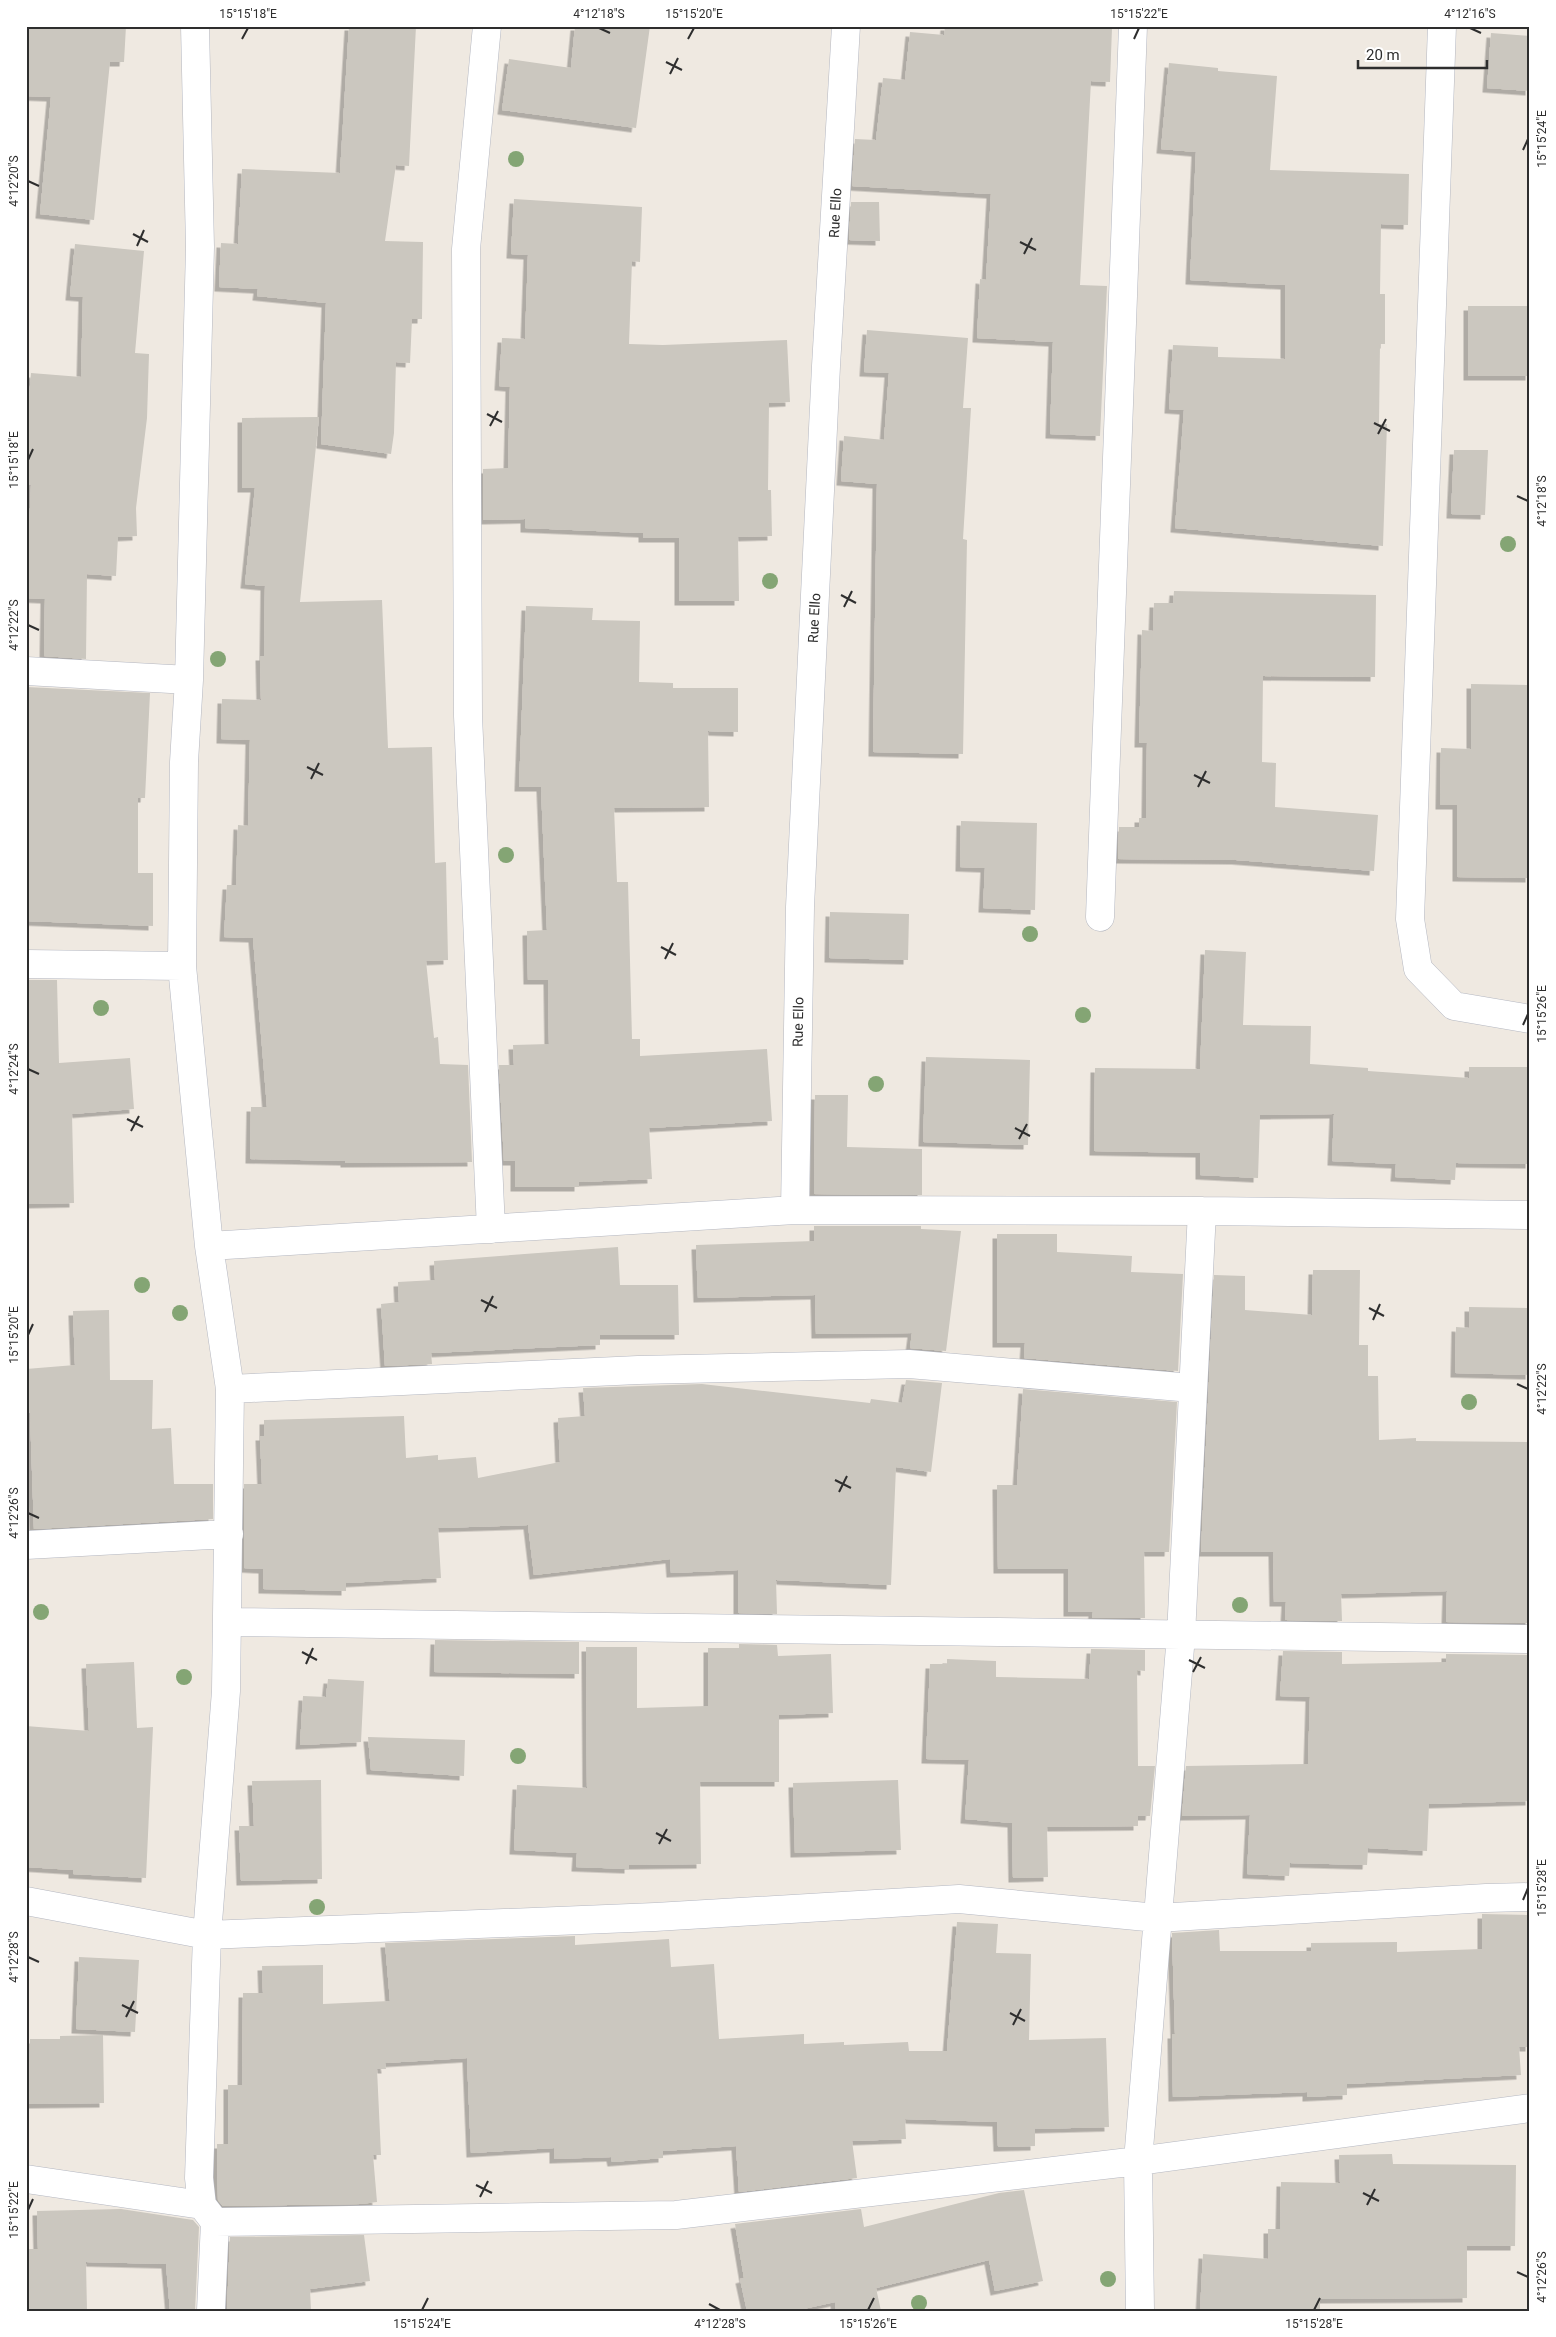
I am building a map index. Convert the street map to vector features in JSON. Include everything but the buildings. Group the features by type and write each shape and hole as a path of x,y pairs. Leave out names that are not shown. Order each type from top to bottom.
{"street":[{"path":"195,26 200,247 189,680 184,762 182,966 209,1246 230,1389 226,1691 208,1935 199,2178 208,2213 211,2311"},
{"path":"487,26 466,249 468,716 491,1229"},
{"name":"Rue Ello","path":"795,1210 800,907 826,366 846,26"},
{"path":"1100,918 1133,26"},
{"path":"1442,26 1410,919 1418,970 1454,1006 1530,1019"},
{"path":"26,671 189,680"},
{"path":"26,964 182,966"},
{"path":"209,1246 795,1210 1202,1211 1530,1215"},
{"path":"1140,2311 1138,2160 1180,1635 1202,1211"},
{"path":"230,1389 638,1370 909,1364 1192,1388"},
{"path":"26,1545 229,1534"},
{"path":"228,1622 1530,1639"},
{"path":"26,1901 208,1935 655,1917 960,1898 1157,1918 1530,1897"},
{"path":"26,2178 208,2213 676,2215 1138,2160 1530,2108"}]}
